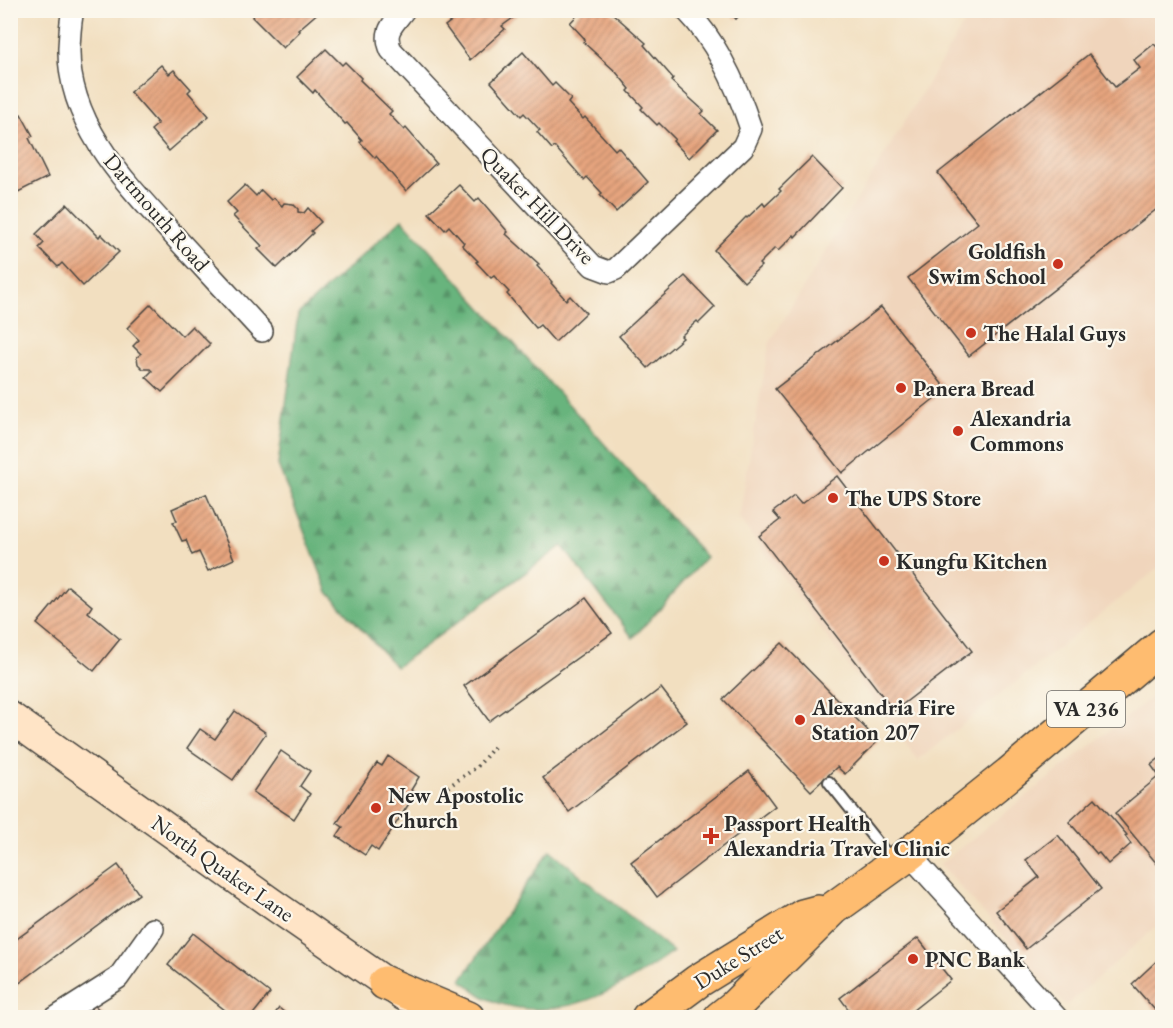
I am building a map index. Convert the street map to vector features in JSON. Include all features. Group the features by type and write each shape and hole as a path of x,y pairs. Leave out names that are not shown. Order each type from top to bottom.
{"main road":[{"name":"Duke Street","path":"720,1017 735,1006 834,908 902,859 1009,774 1162,645"},
{"name":"North Quaker Lane","path":"10,717 429,1014"},
{"name":"Duke Street","path":"648,1017 698,981 803,916 834,908"},
{"path":"621,1017 698,981"},
{"path":"385,983 468,1017"}],"street":[{"name":"Dartmouth Road","path":"74,10 70,21 69,57 76,97 86,121 126,183 262,331"},
{"name":"Quaker Hill Drive","path":"404,10 388,31 387,40 391,50 593,266 609,272 642,244 743,147 751,129 744,108 716,47 686,10"},
{"path":"902,859 1057,1017"},
{"path":"55,1017 118,978 153,929"}],"lane":[{"path":"829,782 902,859"}],"path":[{"path":"448,787 477,767 494,747"}],"shaded area":[{"name":"Alexandria Commons","path":"972,11 1162,11 1162,565 918,760 739,518 769,344"},
{"path":"1162,689 1162,921 1066,1006 940,864"}],"green space":[{"path":"402,219 706,557 633,638 562,546 396,667 328,592 278,465 298,314"},
{"path":"550,850 673,952 631,979 586,1001 562,1007 538,1009 513,1007 488,999 461,980"}],"building":[{"path":"259,10 321,10 298,30 300,31 283,48 252,17"},
{"path":"462,10 524,10 502,26 505,29 470,60 445,26 463,12"},
{"path":"582,10 615,10 612,13 646,43 644,45 673,78 671,81 704,111 701,114 717,130 689,158 673,141 675,139 641,109 643,107 628,91 630,89 616,72 583,42 585,39 570,23"},
{"path":"728,10 744,10 736,19"},
{"path":"1154,44 1162,52 1162,205 969,356 908,278 978,223 938,173 1089,54 1115,87 1140,68 1134,60"},
{"path":"326,49 342,65 345,62 361,78 360,80 392,111 389,114 404,130 406,128 436,163 406,191 376,156 375,158 360,142 362,140 347,123 345,124 315,90 313,93 297,77"},
{"path":"523,52 552,86 555,83 571,99 568,103 583,119 585,117 615,150 618,147 648,182 616,212 587,177 584,180 555,147 552,149 537,132 540,130 524,113 521,116 491,82"},
{"path":"161,65 169,74 174,70 191,89 188,92 209,116 169,151 151,130 158,124 130,92"},
{"path":"21,114 33,136 29,138 48,177 10,196 10,119"},
{"path":"812,157 842,188 795,237 794,235 778,251 775,248 744,282 714,250 746,217 763,203 765,206 781,191 779,189"},
{"path":"245,185 256,196 261,190 271,200 274,198 282,206 284,203 293,204 298,212 304,213 308,208 321,222 311,231 313,233 277,268 258,249 262,246 233,216 237,213 227,202"},
{"path":"459,185 475,202 479,198 508,232 506,234 539,264 537,266 566,300 570,296 586,313 555,342 540,325 536,328 507,294 509,292 476,262 478,261 462,245 464,243 449,226 445,230 429,213"},
{"path":"67,204 99,237 101,234 119,252 83,286 62,263 58,267 39,248 44,243 36,234"},
{"path":"685,276 715,307 648,368 619,336"},
{"path":"151,304 182,336 192,326 210,344 162,392 146,377 152,371 143,369 138,364 137,357 141,354 133,346 139,340 127,328"},
{"path":"881,307 946,389 842,473 775,389"},
{"path":"837,476 972,651 894,711 759,536 780,520 773,512 794,496 801,504"},
{"path":"206,494 234,559 208,571 199,552 192,555 186,540 182,541 173,522 177,521 172,509"},
{"path":"68,586 92,606 88,612 120,639 94,671 37,624"},
{"path":"586,598 612,633 489,721 464,686"},
{"name":"Alexandria Fire Station 207","path":"782,643 878,741 845,774 837,767 811,791 723,699"},
{"path":"661,688 687,722 569,812 543,778"},
{"path":"235,711 266,733 233,780 187,748 200,729 215,739"},
{"path":"281,751 310,771 300,786 310,794 294,819 253,792"},
{"name":"New Apostolic Church","path":"388,756 419,777 411,790 416,793 378,851 371,846 365,855 337,836 343,827 337,823 377,763 382,766"},
{"path":"1162,756 1162,870 1115,813 1159,776 1151,765"},
{"path":"749,771 775,806 657,897 631,862"},
{"path":"1095,798 1127,835 1125,836 1131,844 1108,864 1069,822"},
{"path":"1058,835 1101,889 1026,949 996,911 1039,877 1026,860"},
{"path":"118,865 139,894 10,990 10,944"},
{"path":"193,933 270,993 250,1018 235,1018 168,965"},
{"name":"PNC Bank","path":"918,938 951,980 903,1018 855,1018 840,998"},
{"path":"1162,956 1162,1018 1132,984"},
{"path":"94,1005 109,1018 83,1018"},
{"path":"279,1008 291,1018 272,1018"}],"place":[{"name":"Goldfish Swim School","path":"1058,264"},
{"name":"The Halal Guys","path":"971,333"},
{"name":"Panera Bread","path":"901,388"},
{"name":"Alexandria Commons","path":"958,431"},
{"name":"The UPS Store","path":"833,498"},
{"name":"Kungfu Kitchen","path":"884,561"},
{"name":"Alexandria Fire Station 207","path":"800,720"},
{"name":"New Apostolic Church","path":"376,808"},
{"name":"Passport Health Alexandria Travel Clinic","path":"711,836"},
{"name":"PNC Bank","path":"913,959"}]}
